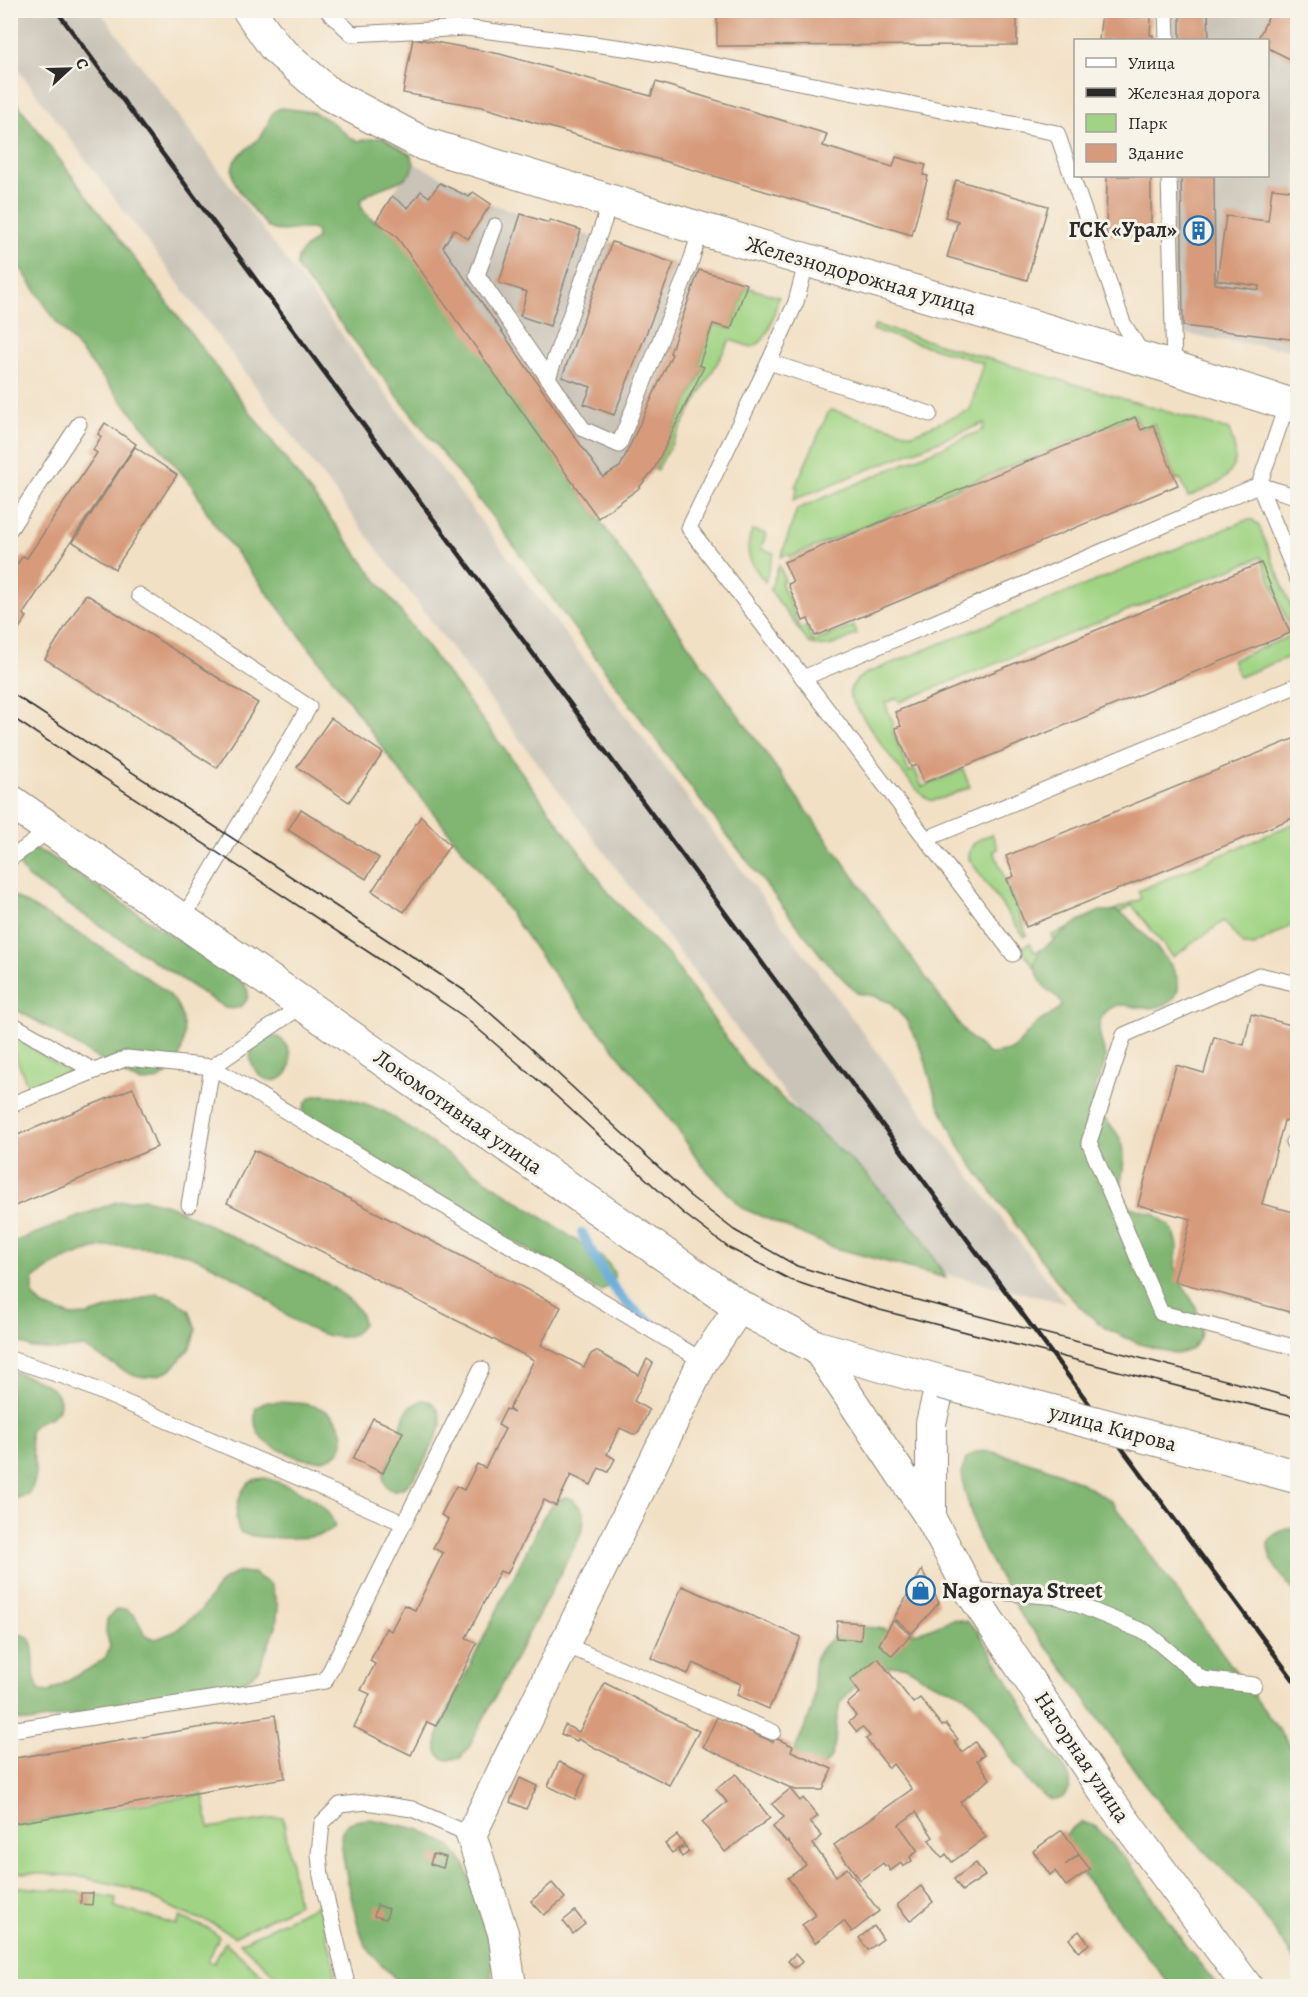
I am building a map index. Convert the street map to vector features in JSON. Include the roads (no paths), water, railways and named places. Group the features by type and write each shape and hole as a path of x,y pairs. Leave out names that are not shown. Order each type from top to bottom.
{"main road":[{"name":"Железнодорожная улица","path":"249,10 275,47 329,94 424,144 1292,405"},
{"name":"Локомотивная улица","path":"10,801 740,1307 816,1347 934,1380"},
{"name":"улица Кирова","path":"934,1380 1298,1478"}],"street":[{"path":"511,1986 502,1933 471,1835 703,1361 740,1307"},
{"name":"Нагорная улица","path":"816,1347 931,1519 969,1590 1103,1791 1247,1986"},
{"name":"Нагорная улица","path":"931,1519 931,1423 934,1380"}],"lane":[{"path":"327,10 352,34 466,28 633,49 1057,133 1123,323 1160,364"},
{"path":"1166,10 1167,39"},
{"path":"1160,364 1169,177"},
{"path":"548,378 611,201"},
{"path":"495,226 477,275 583,429 619,445 689,267 701,229"},
{"path":"807,260 796,302 689,528 1013,954"},
{"path":"769,362 930,414"},
{"path":"1292,405 1259,485 1298,580"},
{"path":"10,529 79,424"},
{"path":"803,678 1259,485 1298,497"},
{"path":"139,595 309,707 182,920"},
{"path":"926,839 1298,685"},
{"path":"10,859 51,828"},
{"path":"1298,984 1259,975 1124,1035 1089,1142 1161,1313 1298,1348"},
{"path":"189,1205 212,1067 303,1005"},
{"path":"10,1023 94,1071"},
{"path":"10,1105 127,1058 212,1067 703,1361"},
{"path":"10,1359 69,1378 403,1523"},
{"path":"10,1730 325,1681 481,1369"},
{"path":"969,1590 1059,1597 1147,1633 1202,1679 1254,1685"},
{"path":"565,1645 773,1732"},
{"path":"346,1986 321,1876 319,1854 322,1823 340,1805 366,1803 412,1809 471,1835"}],"waterway":[{"path":"582,1233 603,1272 619,1295 652,1323"},
{"path":"669,1332 696,1348"}],"tram line":[{"path":"10,692 465,991 690,1196 734,1230 797,1266 863,1286 1298,1399"},
{"path":"10,716 463,1016 555,1095 683,1213 729,1248 791,1280 880,1310 1298,1417"}],"railway":[{"path":"56,10 1298,1686"}],"place":[{"name":"ГСК «Урал»","path":"1198,230"},
{"name":"Nagornaya Street","path":"921,1591"}]}
